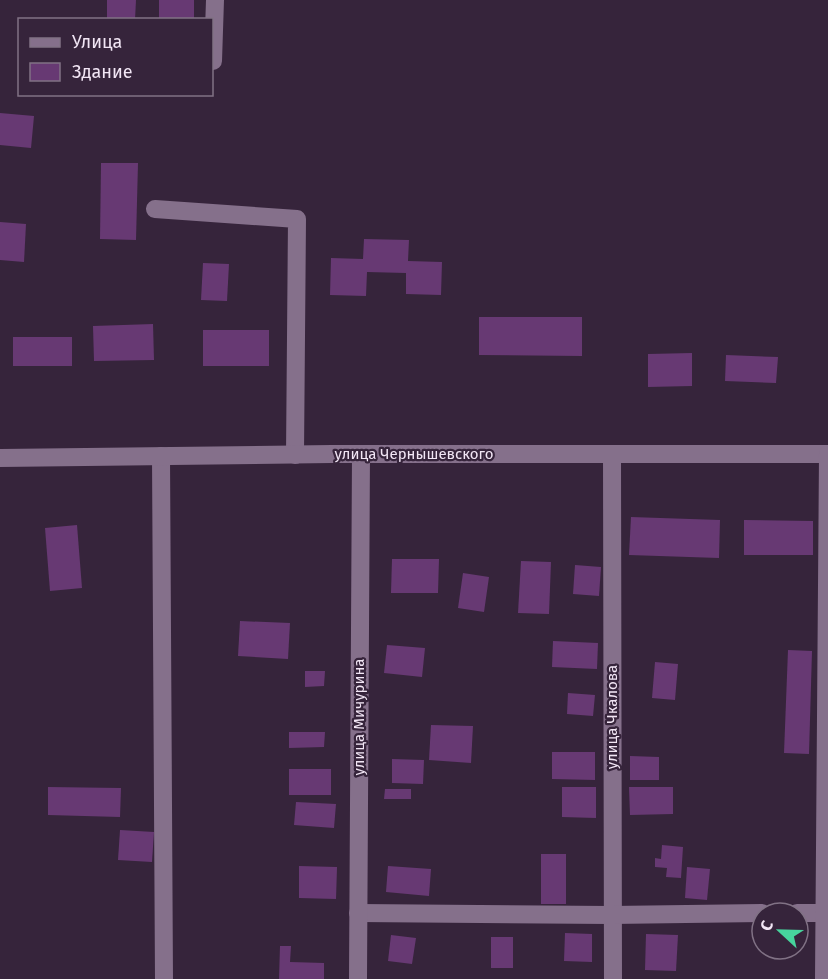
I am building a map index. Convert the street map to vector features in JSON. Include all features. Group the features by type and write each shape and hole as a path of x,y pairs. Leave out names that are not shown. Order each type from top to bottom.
{"street":[{"path":"213,61 215,0"},
{"path":"155,209 297,219 295,455"},
{"name":"улица Чернышевского","path":"0,458 361,454 828,454"},
{"name":"улица Мичурина","path":"358,979 361,454"},
{"name":"улица Чкалова","path":"612,454 611,915 613,979"},
{"path":"824,979 828,454"},
{"path":"161,456 164,979"},
{"path":"358,913 611,915 750,913"},
{"path":"810,913 826,913"}],"building":[{"path":"107,0 136,0 135,18 107,18"},
{"path":"159,0 194,0 194,18 159,18"},
{"path":"0,113 34,116 31,148 0,145"},
{"path":"101,163 138,163 136,240 100,239"},
{"path":"0,222 26,224 24,262 0,260"},
{"path":"364,239 409,240 408,261 442,262 441,295 406,294 406,273 367,272 366,296 330,295 331,258 363,259"},
{"path":"203,263 229,264 227,301 201,300"},
{"path":"479,317 582,317 582,356 479,355"},
{"path":"153,324 154,360 94,361 93,326"},
{"path":"203,330 269,330 269,366 203,366"},
{"path":"13,337 72,337 72,366 13,366"},
{"path":"692,353 692,386 648,387 648,354"},
{"path":"726,355 778,357 776,383 725,381"},
{"path":"631,517 720,520 719,558 629,555"},
{"path":"744,520 813,521 813,555 744,555"},
{"path":"77,525 82,588 50,591 45,528"},
{"path":"392,559 439,559 438,593 391,593"},
{"path":"521,561 551,562 549,614 518,613"},
{"path":"575,565 601,567 599,596 573,594"},
{"path":"463,573 489,577 484,612 458,608"},
{"path":"240,621 290,623 288,659 238,656"},
{"path":"553,641 598,643 597,669 552,667"},
{"path":"387,645 425,648 422,677 384,673"},
{"path":"788,650 812,651 809,754 784,753"},
{"path":"655,662 678,664 675,700 652,698"},
{"path":"305,671 325,671 324,686 305,687"},
{"path":"568,693 595,695 593,716 567,714"},
{"path":"431,725 473,726 471,763 429,760"},
{"path":"289,732 325,732 324,747 289,748"},
{"path":"552,752 595,752 595,780 552,779"},
{"path":"630,756 659,757 659,780 630,780"},
{"path":"392,759 424,760 423,784 392,783"},
{"path":"289,769 331,769 331,795 289,795"},
{"path":"48,787 121,788 120,817 48,815"},
{"path":"562,787 596,787 596,818 562,817"},
{"path":"629,787 673,787 673,814 630,815"},
{"path":"385,789 411,789 411,799 384,799"},
{"path":"296,802 336,804 334,828 294,825"},
{"path":"120,830 154,832 152,862 118,860"},
{"path":"662,845 683,847 681,878 666,877 667,868 655,867 655,858 661,859"},
{"path":"541,854 566,854 566,904 541,904"},
{"path":"299,866 337,867 336,899 299,898"},
{"path":"388,866 431,869 429,896 386,892"},
{"path":"687,867 710,869 707,900 685,898"},
{"path":"565,933 592,934 592,962 564,961"},
{"path":"646,934 678,935 676,971 645,970"},
{"path":"391,935 416,938 412,964 388,961"},
{"path":"491,937 513,937 513,968 491,968"},
{"path":"280,946 291,946 290,962 324,963 324,979 279,979"}]}
